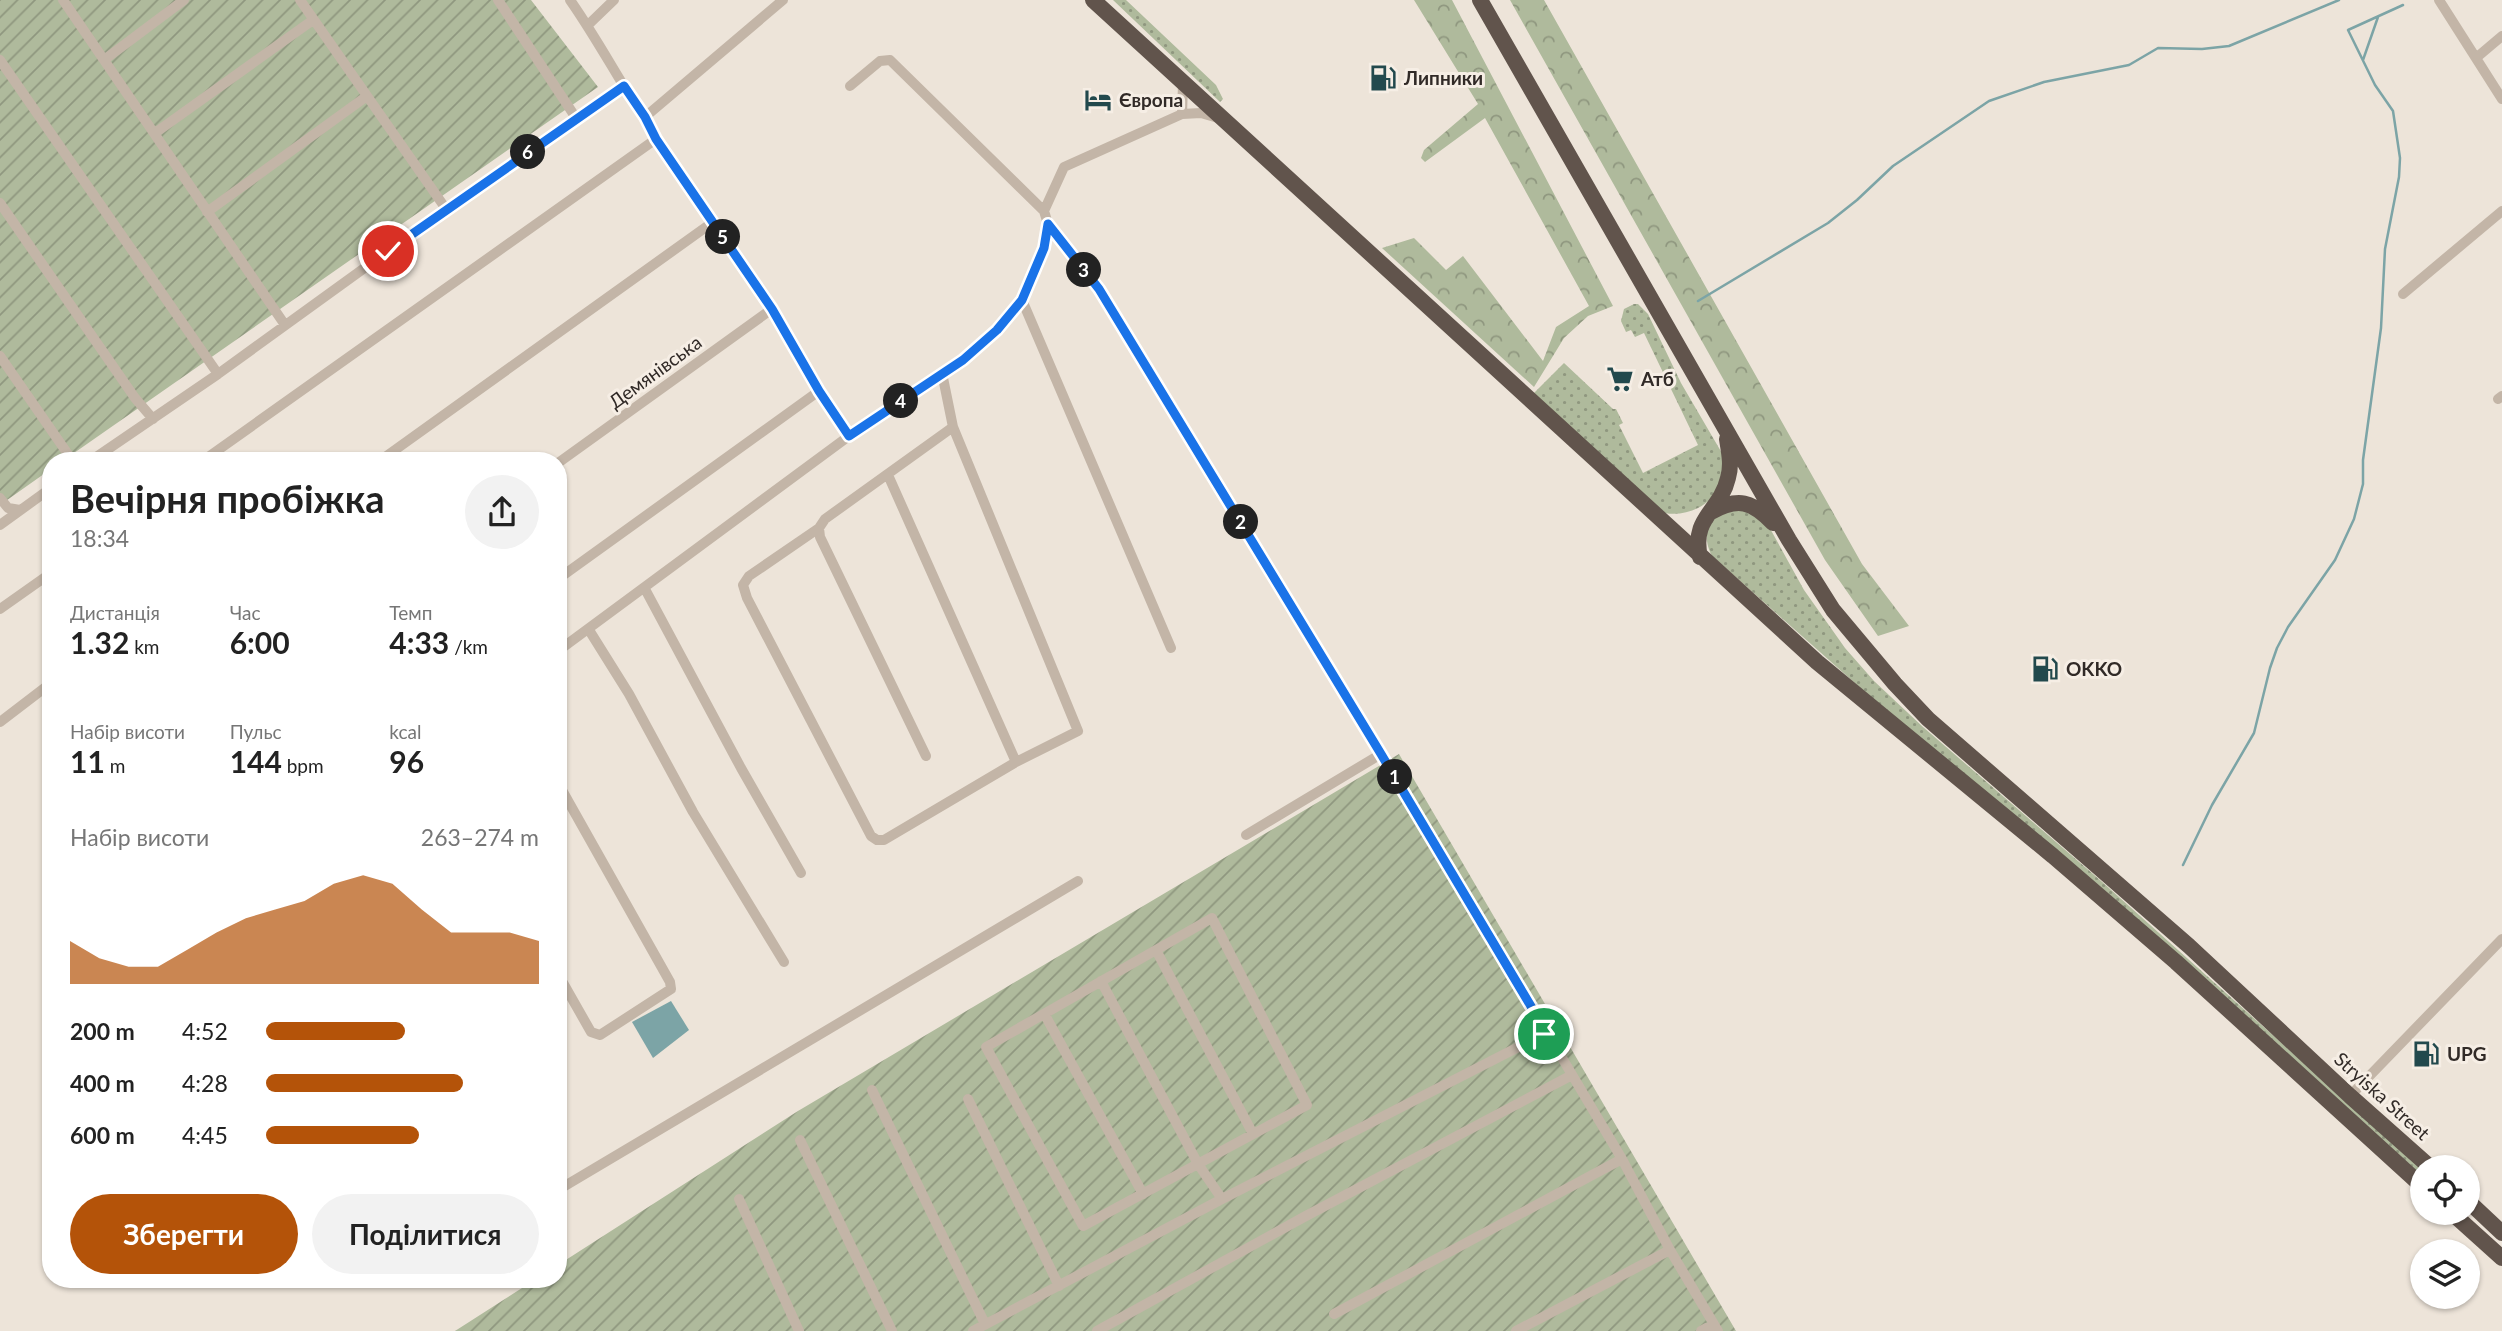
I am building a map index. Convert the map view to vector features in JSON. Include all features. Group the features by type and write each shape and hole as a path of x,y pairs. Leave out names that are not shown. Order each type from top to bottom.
{"highway":[{"name":"Stryiska Street","path":"1093,0 1817,663 2053,856 2176,962 2410,1175"},
{"path":"1480,0 1789,540"},
{"path":"1700,557 1699,531 1722,494 1729,476 1726,429"},
{"path":"1709,513 1731,502 1753,506 1765,514 1789,540"},
{"name":"Stryiska Street","path":"1789,540 1833,610 1928,719 2189,946 2416,1155"},
{"path":"2480,1212 2502,1233"},
{"path":"2465,1225 2502,1258"}],"street":[{"path":"63,0 285,325"},
{"path":"104,60 184,0"},
{"path":"300,0 446,209"},
{"path":"498,0 576,118"},
{"path":"570,0 645,117 656,139 772,309 819,391 849,436"},
{"path":"588,25 614,0"},
{"path":"645,117 783,0"},
{"path":"2439,0 2502,99"},
{"path":"155,133 313,20"},
{"path":"2476,58 2502,36"},
{"path":"0,60 218,374"},
{"path":"850,86 880,61 890,61 1044,211 1048,224 1099,289 1381,754 1538,1018 1544,1034 1555,1046 1622,1159 1670,1250 1716,1327 1701,1331"},
{"path":"1182,84 1182,114"},
{"path":"104,452 624,86"},
{"path":"207,212 367,96"},
{"path":"1044,211 1064,167 1182,114 1201,113 1220,118"},
{"path":"215,452 656,139"},
{"path":"0,203 127,387 153,419"},
{"path":"2403,294 2502,211"},
{"path":"392,452 713,222"},
{"path":"567,645 849,436 982,345 1022,300 1044,248 1048,224"},
{"path":"1022,300 1171,648"},
{"name":"Демянівська","path":"567,457 772,309"},
{"path":"0,356 66,452"},
{"path":"942,373 953,427 1078,731 1016,762 884,841 877,841 871,836 747,598 743,585 749,576 819,528 825,519 953,427"},
{"path":"567,573 819,391"},
{"path":"888,475 1016,762"},
{"path":"0,525 42,494"},
{"path":"0,498 8,508 20,510"},
{"path":"819,528 820,537 926,756"},
{"path":"0,609 42,579"},
{"path":"645,589 801,873"},
{"path":"589,630 629,694 692,813 784,962"},
{"path":"0,722 42,690"},
{"path":"1246,835 1381,754"},
{"path":"567,799 670,982 671,989 600,1035 591,1032 567,990"},
{"path":"567,1185 1079,881"},
{"path":"1212,918 1307,1105 1083,1226 986,1048 1156,950 1212,918"},
{"path":"2350,1096 2502,939"},
{"path":"1156,950 1253,1134"},
{"path":"1101,981 1198,1164 1222,1199"},
{"path":"1045,1014 1143,1194"},
{"path":"973,1331 1222,1199 1544,1034"},
{"path":"1097,1331 1304,1217 1572,1075"},
{"path":"872,1090 985,1324"},
{"path":"968,1098 1059,1286"},
{"path":"800,1140 892,1331"},
{"path":"1334,1314 1622,1159"},
{"path":"739,1199 799,1331"},
{"path":"1516,1331 1670,1250"}],"green space":[{"path":"0,0 531,0 598,87 75,452 42,452 42,475 0,505"},
{"path":"1113,0 1126,0 1216,85 1223,99 1220,102"},
{"path":"1414,0 1452,0 1613,306 1588,316 1564,338 1534,387 1382,248 1414,238 1446,270 1463,256 1543,361 1556,327 1589,306 1485,118 1425,162 1421,158 1424,150 1478,104"},
{"path":"1510,0 1544,0 1862,564 1909,626 1878,636 1825,560"},
{"path":"1638,304 1648,314 1681,383 1726,460 1721,482 1714,495 1703,505 1688,512 1665,513 1532,395 1564,363 1616,409 1623,423 1619,425 1643,473 1698,445 1644,333 1635,337 1631,330 1626,332 1621,321 1624,309"},
{"path":"1740,507 1767,523 1804,590 1845,648 1874,681 2410,1158 2410,1168 1712,556 1708,547 1708,527 1714,518"},
{"path":"1399,754 1736,1331 455,1331 522,1288 567,1288 567,1259 798,1111"}],"water":[{"path":"671,1001 689,1030 653,1058 632,1022"}],"waterway":[{"path":"1698,301 1828,223 1893,166 1989,101 2044,82 2129,65 2158,48 2202,49 2229,46 2339,0"},
{"path":"2183,865 2212,805 2254,733 2277,648 2288,627 2335,560 2354,519 2363,484 2363,460 2381,328 2385,249 2399,177 2400,158 2393,111 2375,85 2348,30 2403,5"},
{"path":"2363,60 2378,17"}],"place":[{"name":"Липники","path":"1383,78"},
{"name":"Європа","path":"1098,100"},
{"name":"Атб","path":"1620,379"},
{"name":"OKKO","path":"2045,669"},
{"name":"UPG","path":"2426,1054"}],"route":[{"path":"388,251 624,86 656,139 772,309 819,391 849,436 963,360 997,330 1022,300 1044,248 1048,224 1099,289 1381,754 1538,1018 1544,1034"}]}
